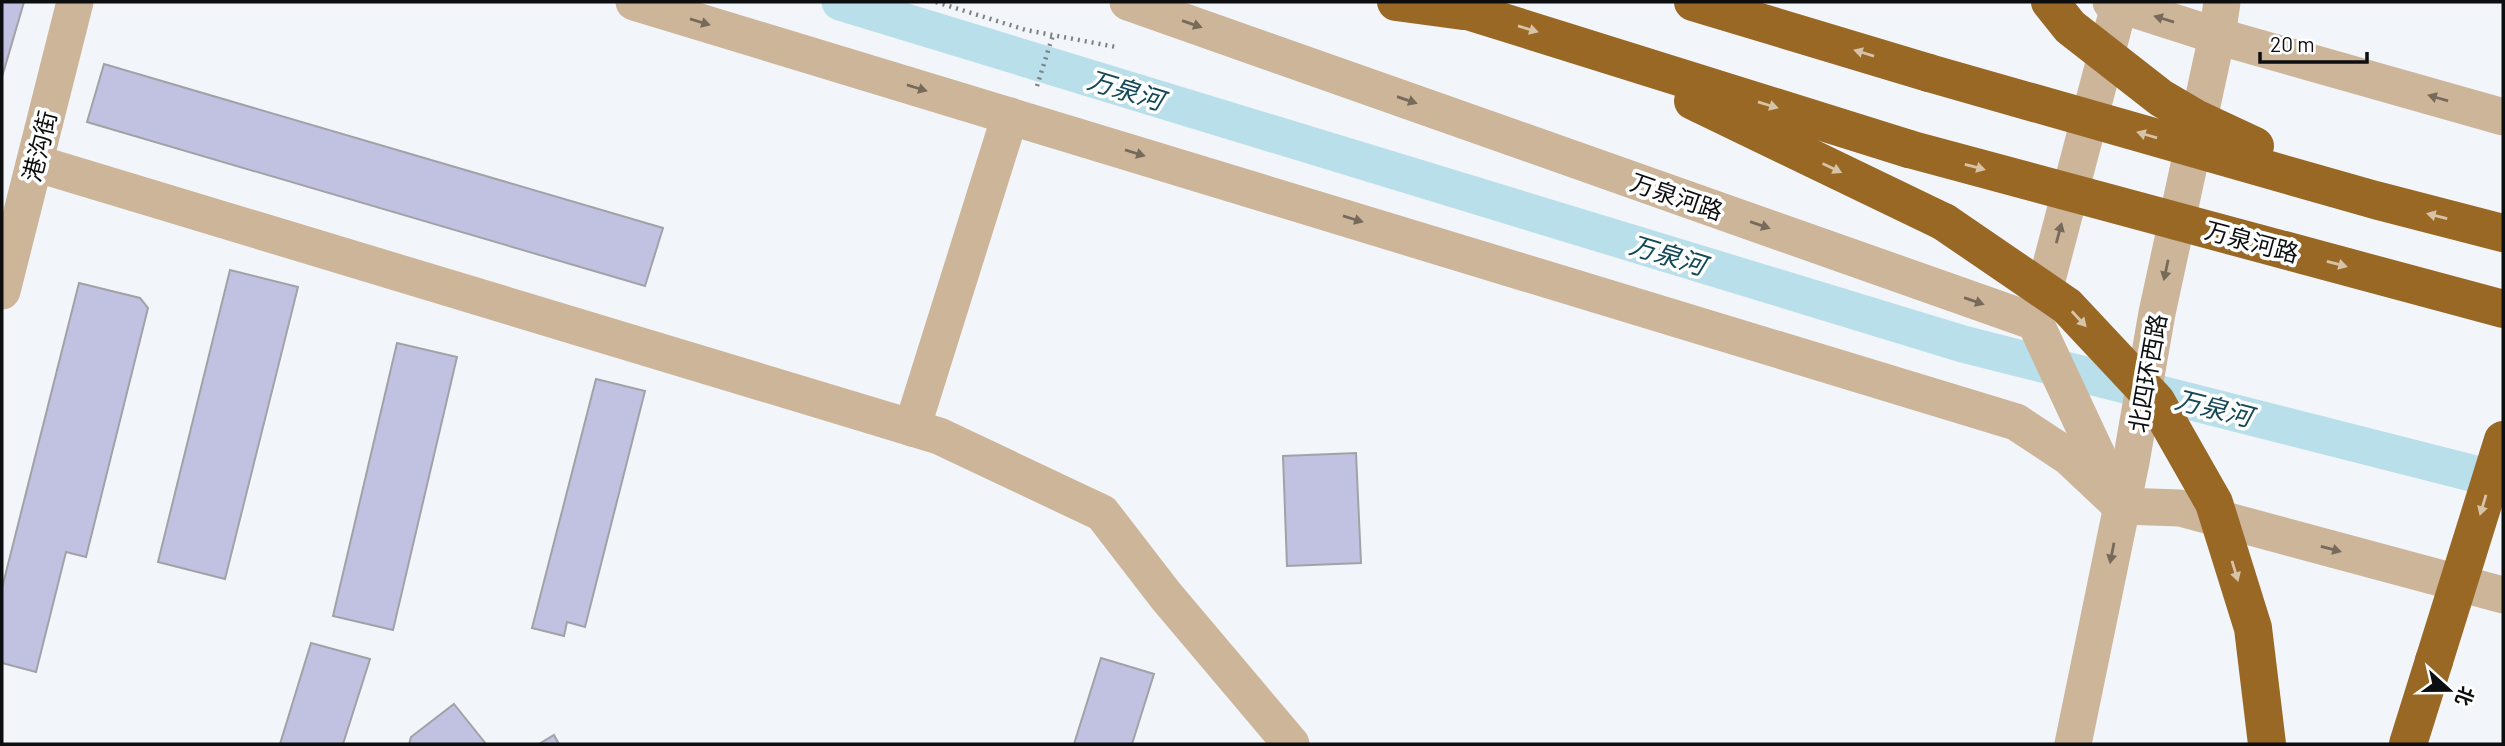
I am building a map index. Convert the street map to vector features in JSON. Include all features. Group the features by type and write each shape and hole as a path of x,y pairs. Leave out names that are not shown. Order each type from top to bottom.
{"highway":[{"path":"1396,2 1477,13"},
{"name":"万泉河路","path":"1439,2 1909,149 2503,309"},
{"path":"1693,2 2375,200 2503,233"},
{"path":"2050,2 2070,27 2161,98 2195,118 2375,200"},
{"path":"1572,43 1944,222 2067,306 2156,401 2214,503 2253,628 2267,744"},
{"path":"2408,744 2503,440"}],"street":[{"name":"港沟街","path":"2,291 75,2"},
{"path":"635,2 2016,422 2069,457 2121,506 2180,508 2503,595"},
{"name":"万泉河路","path":"1128,2 2035,322"},
{"path":"2121,506 2078,409 2035,322 2115,4 2219,19 2503,117"},
{"name":"北四环西路","path":"2073,744 2131,462 2157,313 2219,19"},
{"path":"912,428 1018,118"},
{"path":"35,163 939,436 1102,513 1166,596 1291,744"}],"path":[{"path":"936,2 1026,30 1116,47"},
{"path":"1018,118 1053,35"}],"building":[{"path":"2,2 24,2 2,77"},
{"path":"104,64 663,228 645,286 87,122"},
{"path":"230,270 298,287 225,579 158,562"},
{"path":"79,283 140,298 148,308 86,557 66,552 36,672 2,663 2,588"},
{"path":"397,343 457,357 393,630 333,616"},
{"path":"596,379 645,391 585,627 567,622 564,636 532,628"},
{"path":"1356,453 1361,563 1287,566 1283,456"},
{"path":"311,643 370,659 343,744 280,744"},
{"path":"1101,658 1154,674 1132,744 1074,744"},
{"path":"454,704 486,744 409,744 411,737"},
{"path":"554,735 559,744 539,744"}],"waterway":[{"name":"万泉河","path":"840,2 1963,344 2503,481"}]}
